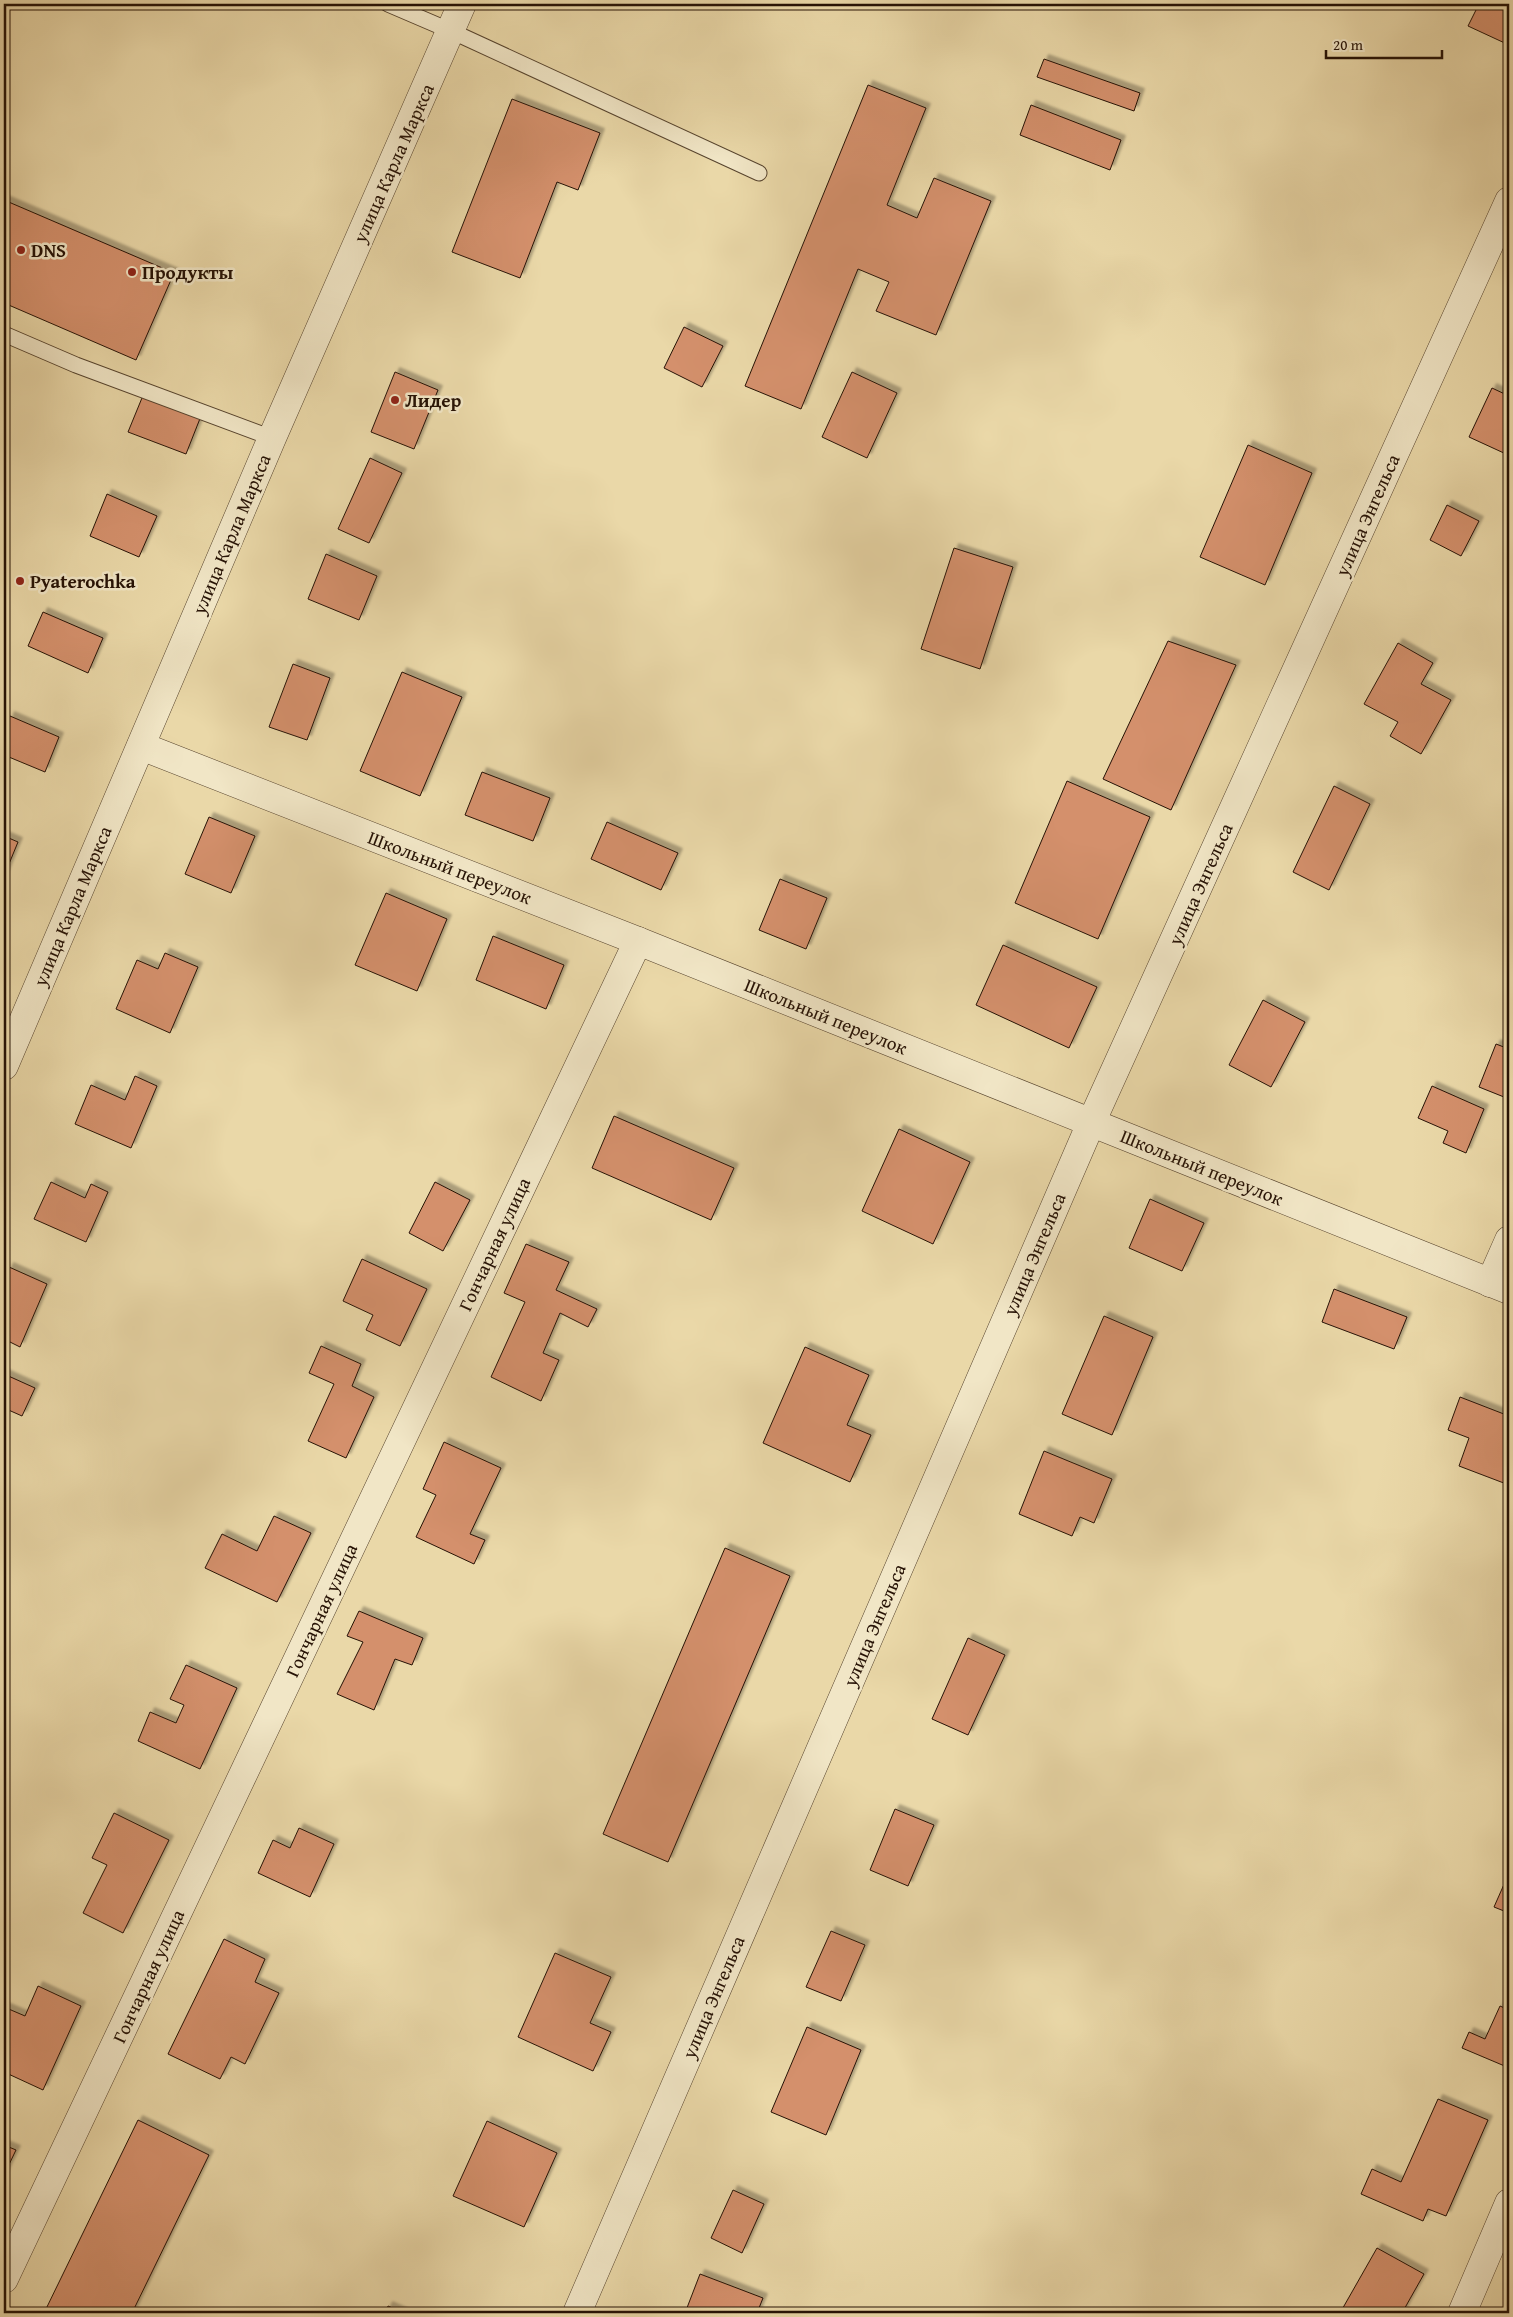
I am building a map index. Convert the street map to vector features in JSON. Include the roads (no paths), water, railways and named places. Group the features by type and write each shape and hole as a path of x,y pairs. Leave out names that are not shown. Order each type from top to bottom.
{"street":[{"name":"улица Карла Маркса","path":"4,1066 272,438 462,4"},
{"name":"улица Энгельса","path":"577,2313 1091,1123 1509,202"},
{"name":"Школьный переулок","path":"141,746 638,940 1500,1286"},
{"name":"Гончарная улица","path":"4,2279 638,940"},
{"path":"1500,1286 1509,1240"},
{"path":"1462,2313 1509,2204"}],"lane":[{"path":"388,4 451,30 759,173"},
{"path":"4,334 76,365 272,438"}],"place":[{"name":"DNS","path":"21,250"},
{"name":"Продукты","path":"132,272"},
{"name":"Лидер","path":"395,400"},
{"name":"Pyaterochka","path":"20,581"}]}
